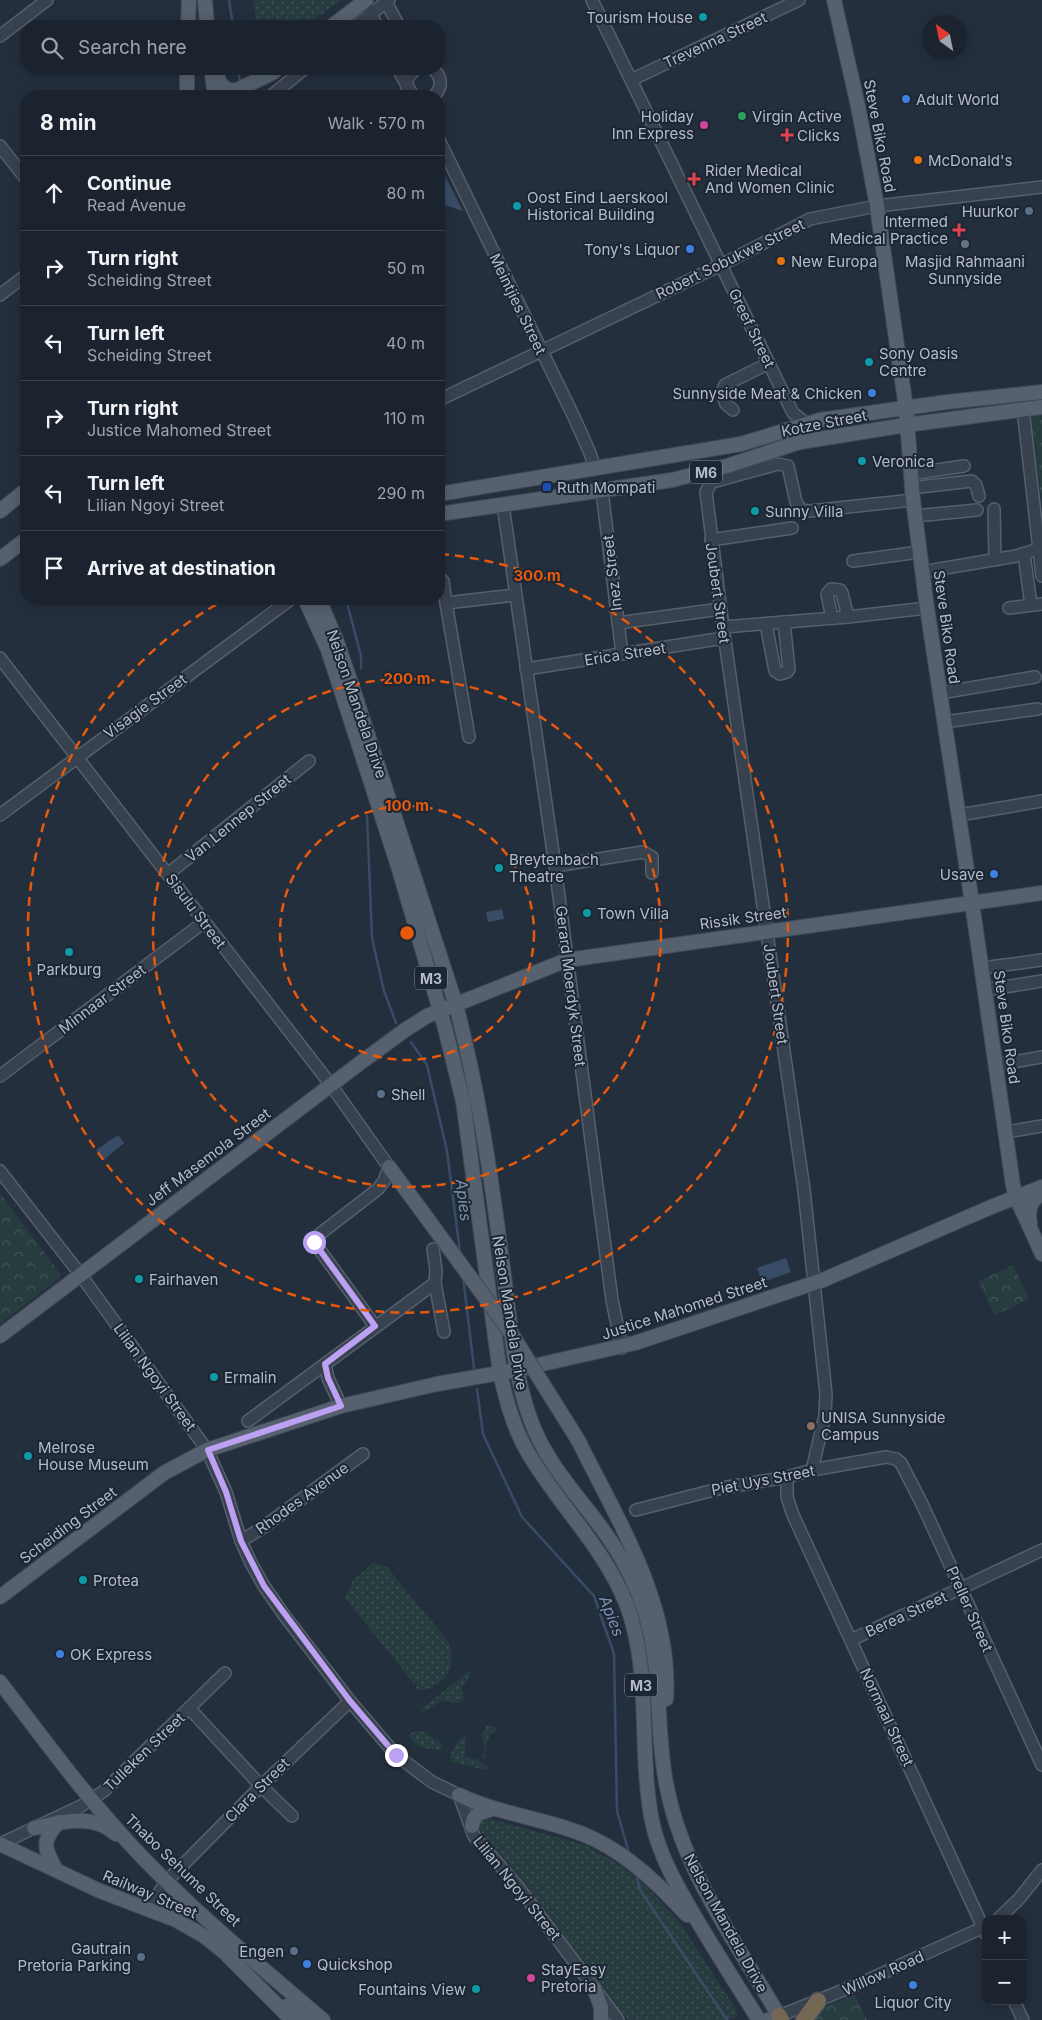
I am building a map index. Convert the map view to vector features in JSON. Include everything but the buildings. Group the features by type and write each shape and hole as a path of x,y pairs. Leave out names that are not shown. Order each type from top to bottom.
{"highway":[{"path":"804,2020 818,2001"}],"main road":[{"path":"188,20 189,0"},
{"path":"205,0 207,20"},
{"name":"Steve Biko Road","path":"834,0 858,106 877,206 906,408 911,487 919,552 1016,1197 1042,1254"},
{"path":"342,20 367,5"},
{"path":"187,75 187,90"},
{"path":"213,75 215,90"},
{"path":"216,75 221,85 228,90"},
{"path":"237,90 250,89 269,75"},
{"name":"Kotze Street","path":"445,493 747,443 827,419 1042,392"},
{"name":"Kotze Street","path":"445,513 602,491 696,475 800,442 906,425 1042,407"},
{"path":"0,511 20,495"},
{"path":"0,559 20,544"},
{"name":"Nelson Mandela Drive","path":"307,605 328,650 400,870 463,1101 500,1372 510,1412 526,1450 555,1494 597,1547 626,1605 634,1631 639,1662 645,1774 656,1838 673,1878 707,1938 759,2020"},
{"name":"Nelson Mandela Drive","path":"322,605 352,686 456,1005 478,1100 516,1370 532,1424 544,1449 563,1478 611,1541 628,1569 641,1600 652,1645 669,1800 686,1853 776,2019"},
{"name":"Rissik Street","path":"440,1011 567,960 1042,893"},
{"name":"Jeff Masemola Street","path":"0,1336 405,1030 440,1011"},
{"path":"389,1167 511,1333 578,1440 625,1535 657,1611 665,1656 666,1693 662,1746"},
{"name":"Justice Mahomed Street","path":"208,1450 341,1406 459,1380 622,1348 814,1283 1042,1187"},
{"path":"1032,1234 1029,1209 1033,1200 1042,1192"},
{"name":"Scheiding Street","path":"0,1597 164,1473 208,1450"},
{"name":"Thabo Sehume Street","path":"0,1682 91,1800 143,1858 227,1936 323,2020"},
{"path":"459,1795 493,1809 559,1827 595,1840 615,1851 654,1881 707,1938"},
{"path":"472,1826 479,1812 493,1809"},
{"path":"34,1828 78,1820 95,1822 114,1832 143,1858"},
{"path":"56,1870 48,1854 46,1843 48,1836 59,1822"},
{"name":"Railway Street","path":"0,1844 100,1891 149,1908 176,1920 204,1936 224,1952 292,2020"},
{"path":"227,1936 228,1944 257,1977 280,2000 305,2020"},
{"path":"594,1988 600,2007 600,2020"}],"street":[{"path":"21,20 47,0"},
{"name":"Greef Street","path":"592,0 793,413 807,424"},
{"name":"Trevenna Street","path":"631,80 800,0"},
{"path":"358,20 367,5 387,1 396,20"},
{"path":"367,5 374,20"},
{"path":"0,36 20,21"},
{"path":"278,90 297,75"},
{"path":"401,75 409,90"},
{"path":"410,75 407,79 410,90"},
{"path":"438,75 441,82 439,90"},
{"path":"0,146 20,171"},
{"name":"Meintjies Street","path":"445,152 574,417 590,452 595,469"},
{"name":"Robert Sobukwe Street","path":"445,397 721,265 810,219 877,206 1042,187"},
{"path":"0,295 20,280"},
{"path":"733,410 726,404 722,394 725,385 769,364"},
{"path":"1024,410 1042,576"},
{"path":"789,430 793,413"},
{"name":"Joubert Street","path":"812,1470 826,1402 805,1197 720,609 706,497 707,488 716,481 778,464 788,466 796,502 801,510 810,511 911,487"},
{"path":"911,487 964,466"},
{"path":"911,487 972,481 976,485 979,496"},
{"name":"Inez Street","path":"602,491 622,654"},
{"name":"Gerard Moerdyk Street","path":"503,505 555,866 611,1291 622,1348"},
{"path":"994,509 995,560"},
{"path":"915,516 977,510"},
{"path":"711,540 792,528"},
{"path":"922,572 995,560 1024,554 1040,548"},
{"path":"853,562 919,552"},
{"path":"1009,608 1037,604 1024,554"},
{"path":"832,618 828,594 831,589 842,592 848,617"},
{"path":"446,603 515,595"},
{"path":"445,596 469,737"},
{"name":"Visagie Street","path":"0,815 283,605"},
{"name":"Erica Street","path":"526,669 622,654 766,624 927,608"},
{"path":"618,623 720,609"},
{"path":"766,624 775,670 780,674 787,672 789,669 784,622"},
{"name":"Sisulu Street","path":"0,658 331,1085 389,1167"},
{"path":"940,692 1035,677"},
{"path":"944,722 1038,709"},
{"name":"Van Lennep Street","path":"168,874 309,761"},
{"path":"959,815 1042,801"},
{"path":"555,866 643,852 652,857 652,873"},
{"name":"Minnaar Street","path":"0,1076 204,922"},
{"path":"982,968 1042,960"},
{"path":"985,990 1042,981"},
{"path":"996,1065 1042,1057"},
{"path":"1006,1132 1042,1126"},
{"path":"375,1326 314,1242 316,1237 378,1189 384,1181 389,1167"},
{"name":"Lilian Ngoyi Street","path":"0,1171 80,1274 208,1450 226,1492 241,1541 264,1586 350,1701 396,1755 432,1782 459,1795 472,1826 473,1834 516,1884 618,2020"},
{"path":"433,1249 436,1270 435,1282 444,1332"},
{"path":"248,1421 435,1282"},
{"path":"325,1364 328,1378 341,1406"},
{"name":"Rhodes Avenue","path":"241,1541 262,1528 363,1454"},
{"name":"Piet Uys Street","path":"636,1510 710,1491 881,1457 892,1457"},
{"name":"Preller Street","path":"892,1457 901,1463 908,1474 962,1588 1042,1766"},
{"name":"Normaal Street","path":"787,1477 788,1501"},
{"name":"Normaal Street","path":"766,1481 776,1487 788,1501 982,1923"},
{"name":"Berea Street","path":"851,1640 1042,1550"},
{"name":"Tulleken Street","path":"0,1844 91,1800 119,1778 225,1673"},
{"name":"Clara Street","path":"149,1908 167,1881 261,1786 350,1701"},
{"path":"189,1708 261,1786 292,1816"},
{"path":"1002,1915 1019,1899 1042,1870"},
{"name":"Willow Road","path":"776,2019 982,1930"},
{"path":"1016,2005 1023,2020"}],"green space":[{"path":"253,0 341,0 313,20 256,20"},
{"path":"1042,411 1042,503 1029,412"},
{"path":"0,1193 62,1276 0,1324"},
{"path":"1013,1265 1029,1299 995,1315 978,1281"},
{"path":"373,1563 387,1567 449,1643 452,1664 442,1680 432,1687 421,1690 416,1689 417,1682 414,1684 345,1598 353,1580"},
{"path":"469,1671 471,1673 461,1689 464,1697 460,1703 442,1701 424,1711 420,1710"},
{"path":"487,1725 496,1727 496,1731 491,1733 487,1741 485,1761 481,1755 485,1752 482,1735"},
{"path":"420,1731 425,1732 442,1744 441,1750 418,1745 408,1735"},
{"path":"466,1734 465,1756 477,1759 487,1767 486,1770 453,1762 450,1758 456,1745"},
{"path":"487,1818 585,1845 623,1867 649,1889 679,1921 737,2011 735,2018 726,2020 629,2020 618,2010 524,1881 479,1829 481,1822"},
{"path":"855,1995 867,2020 808,2020 814,2011"}],"water":[{"path":"445,176 463,211 445,205"},
{"path":"502,909 504,919 488,922 486,912"},
{"path":"118,1135 124,1143 104,1160 96,1150"},
{"path":"786,1258 791,1272 762,1282 757,1268"}],"waterway":[{"name":"Apies","path":"229,0 232,20"},
{"name":"Apies","path":"239,75 240,82"},
{"name":"Apies","path":"348,605 361,656 361,668"},
{"name":"Apies","path":"367,816 372,938 384,991 396,1023"},
{"name":"Apies","path":"411,1042 427,1065 447,1151 460,1252"},
{"name":"Apies","path":"463,1277 474,1368"},
{"name":"Apies","path":"477,1389 483,1434 522,1517 594,1596 614,1654 617,1811 629,1853"},
{"name":"Apies","path":"637,1877 640,1890 727,2020"}],"place":[{"name":"Tourism House","path":"703,17"},
{"name":"Adult World","path":"906,99"},
{"name":"Virgin Active","path":"742,116"},
{"name":"Holiday Inn Express","path":"704,125"},
{"name":"Clicks","path":"787,135"},
{"name":"McDonald's","path":"918,160"},
{"name":"Rider Medical And Women Clinic","path":"694,179"},
{"name":"Oost Eind Laerskool Historical Building","path":"517,206"},
{"name":"Huurkor","path":"1029,211"},
{"name":"Intermed Medical Practice","path":"959,230"},
{"name":"Masjid Rahmaani Sunnyside","path":"965,244"},
{"name":"Tony's Liquor","path":"690,249"},
{"name":"New Europa","path":"781,261"},
{"name":"Sony Oasis Centre","path":"869,362"},
{"name":"Sunnyside Meat & Chicken","path":"872,393"},
{"name":"Veronica","path":"862,461"},
{"name":"Ruth Mompati","path":"547,487"},
{"name":"Sunny Villa","path":"755,511"},
{"name":"Breytenbach Theatre","path":"499,868"},
{"name":"Usave","path":"994,874"},
{"name":"Town Villa","path":"587,913"},
{"name":"Parkburg","path":"69,952"},
{"name":"Shell","path":"381,1094"},
{"name":"Fairhaven","path":"139,1279"},
{"name":"Ermalin","path":"214,1377"},
{"name":"UNISA Sunnyside Campus","path":"811,1426"},
{"name":"Melrose House Museum","path":"28,1456"},
{"name":"Protea","path":"83,1580"},
{"name":"OK Express","path":"60,1654"},
{"name":"Engen","path":"294,1951"},
{"name":"Gautrain Pretoria Parking","path":"141,1957"},
{"name":"Quickshop","path":"307,1964"},
{"name":"StayEasy Pretoria","path":"531,1978"},
{"name":"Liquor City","path":"913,1985"},
{"name":"Fountains View","path":"476,1989"}],"route":[{"path":"314,1242 375,1326 325,1364 328,1378 341,1406 208,1450 226,1492 241,1541 250,1562 264,1586 350,1701 396,1755"}]}
